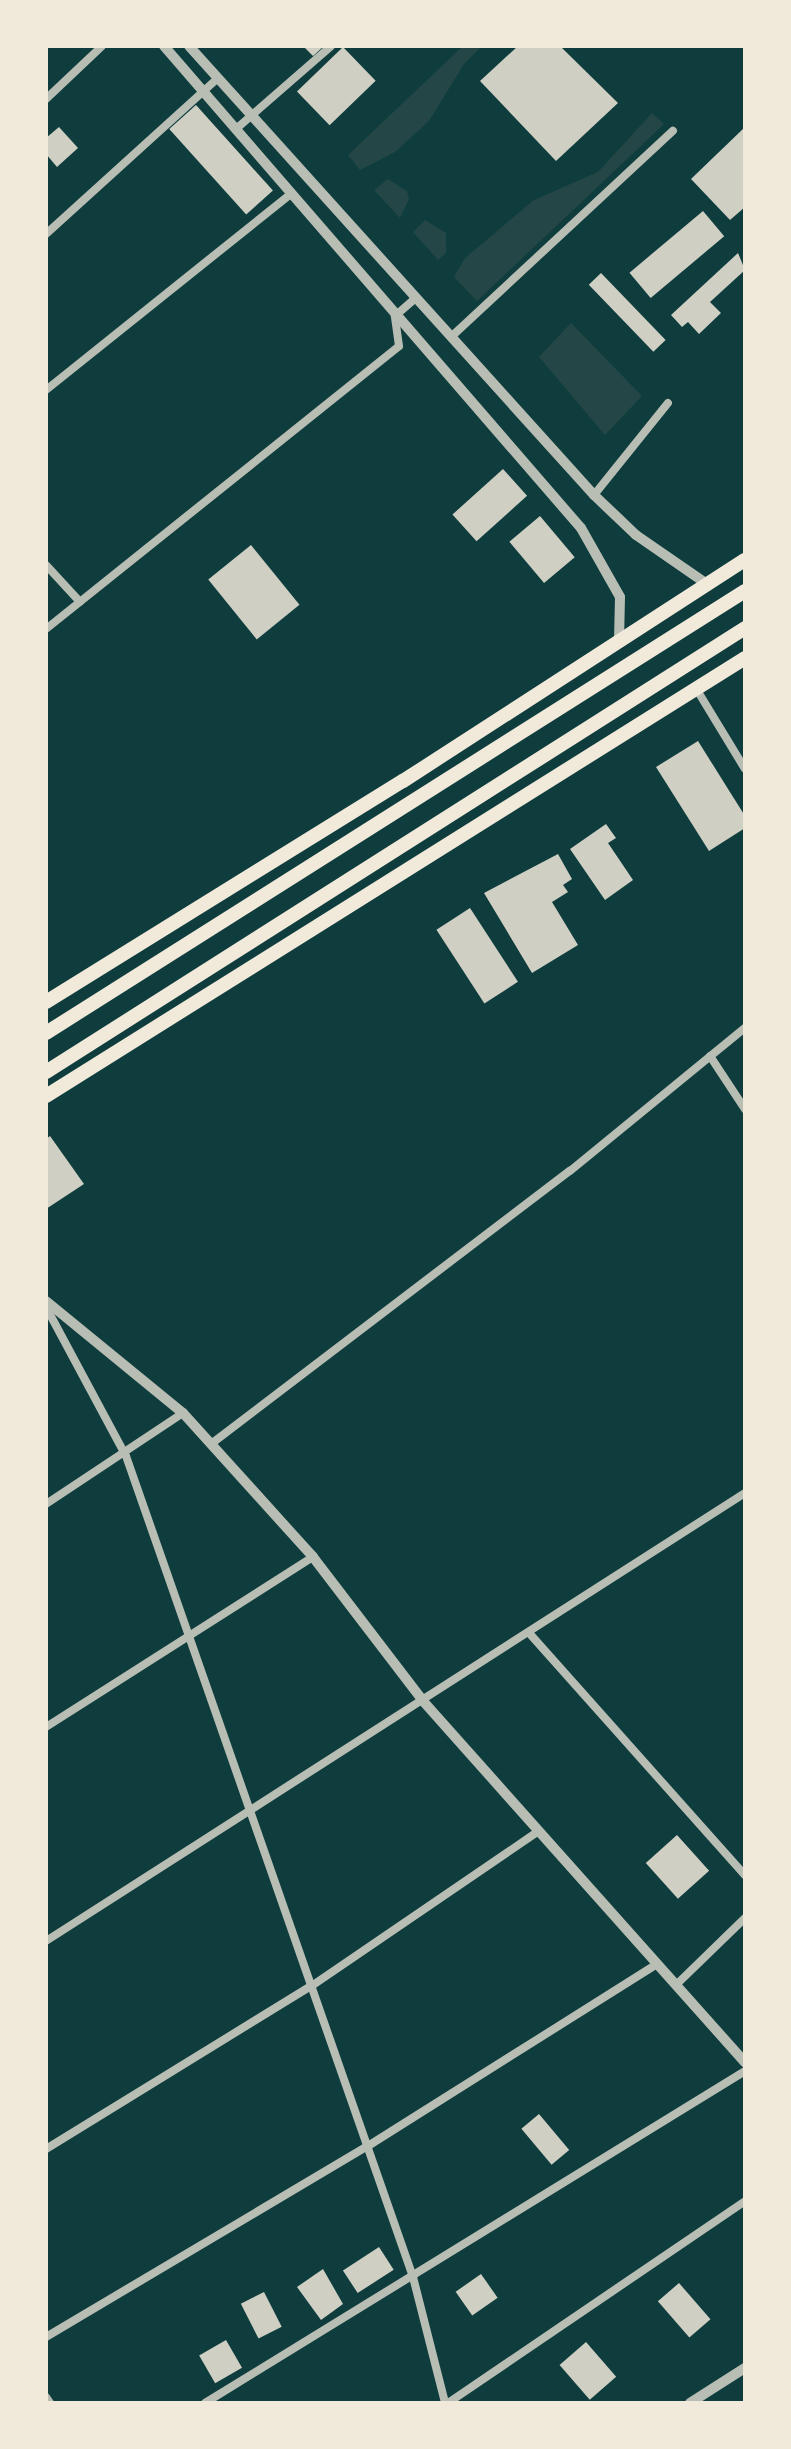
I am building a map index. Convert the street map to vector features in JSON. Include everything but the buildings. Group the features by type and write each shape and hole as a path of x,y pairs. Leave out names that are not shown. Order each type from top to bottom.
{"highway":[{"path":"46,1002 745,560"},
{"path":"46,1033 745,591"},
{"path":"46,1072 745,628"},
{"path":"46,1096 745,658"}],"street":[{"path":"46,99 102,46"},
{"path":"164,46 581,528 620,597 619,641"},
{"path":"189,46 594,495 636,535 707,584"},
{"path":"236,129 331,46"},
{"path":"46,234 218,78"},
{"path":"451,337 673,131"},
{"path":"46,390 292,193"},
{"path":"395,316 416,298"},
{"path":"46,629 399,346 395,316"},
{"path":"594,495 668,403"},
{"path":"46,565 80,602"},
{"path":"697,690 745,769"},
{"path":"211,1444 570,1171 745,1028"},
{"path":"710,1056 745,1109"},
{"path":"46,1304 183,1413 313,1557 423,1701 745,2063"},
{"path":"46,1304 126,1456 413,2277 446,2403 745,2201"},
{"path":"46,1504 126,1456 183,1413"},
{"path":"46,1941 530,1634 745,1493"},
{"path":"46,1727 313,1557"},
{"path":"530,1634 745,1875"},
{"path":"46,2149 313,1985 539,1831"},
{"path":"676,1985 745,1918"},
{"path":"46,2337 368,2146 657,1964"},
{"path":"205,2403 745,2071"},
{"path":"690,2403 745,2368"},
{"path":"46,2397 50,2403"}],"shaded area":[{"path":"463,46 482,46 464,64 429,121 395,152 360,170 348,155"},
{"path":"652,113 664,124 477,301 454,277 465,258 534,200 598,172"},
{"path":"388,179 407,191 409,199 400,218 374,190"},
{"path":"425,220 446,233 446,253 438,260 413,232"},
{"path":"571,323 642,396 605,435 539,357"}]}
